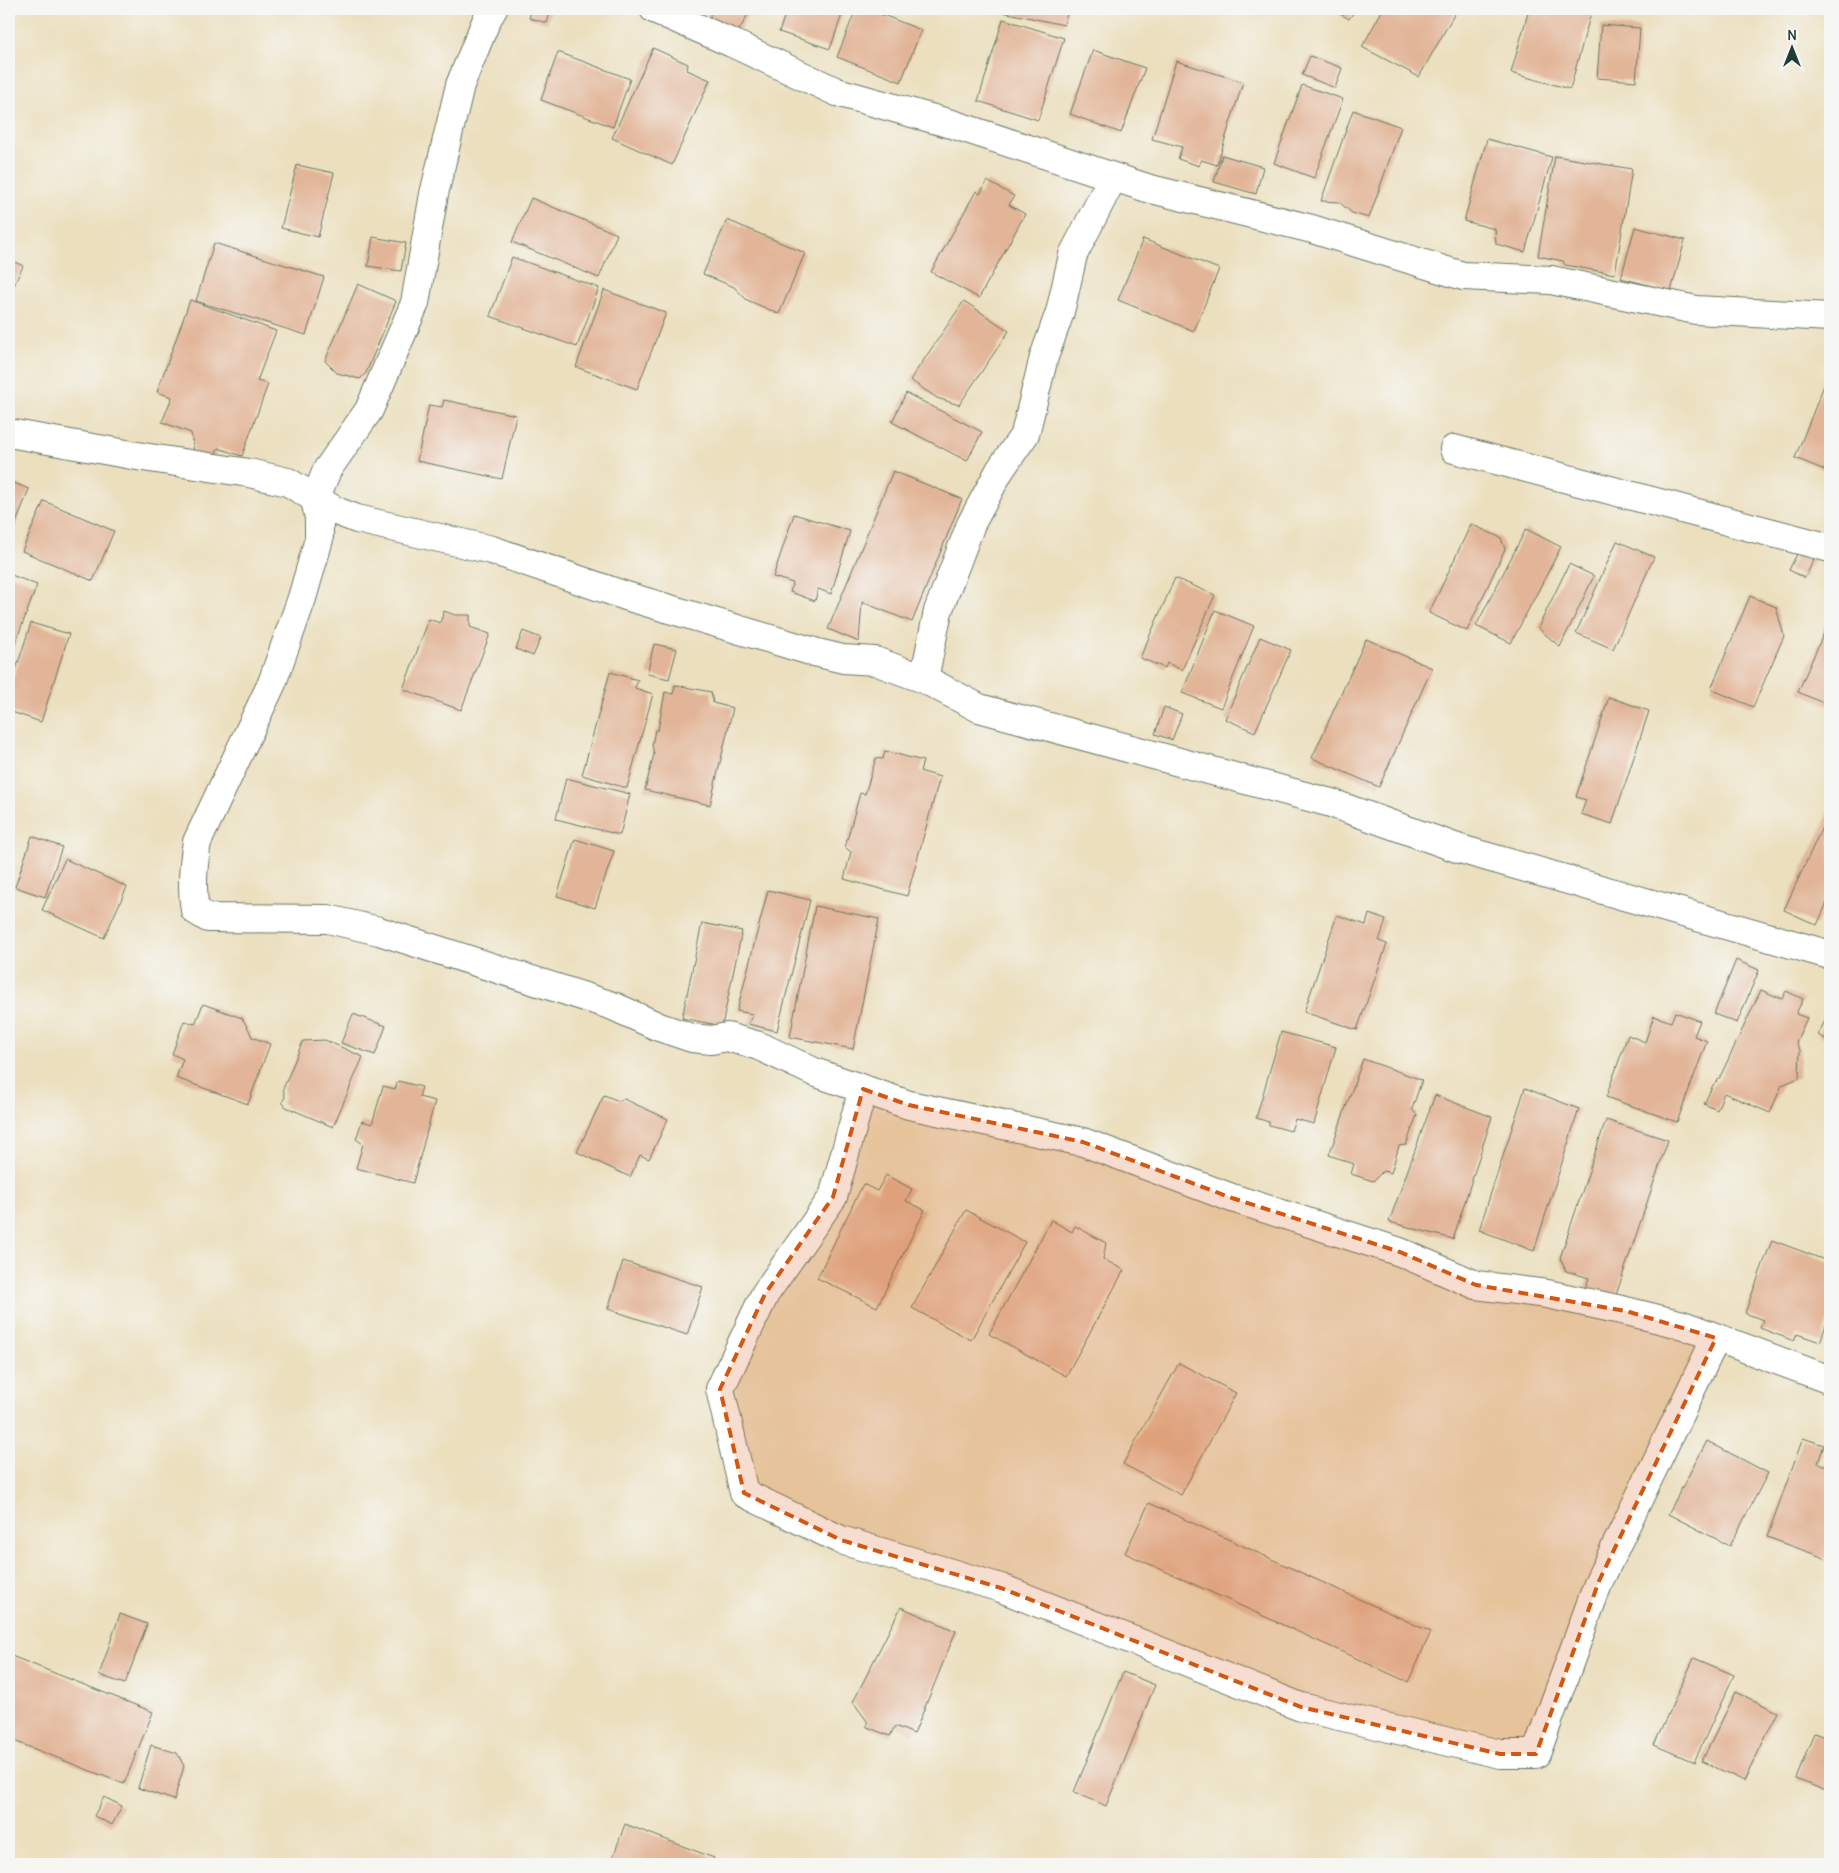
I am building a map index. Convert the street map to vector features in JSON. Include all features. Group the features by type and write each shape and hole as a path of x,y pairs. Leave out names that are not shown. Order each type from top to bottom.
{"street":[{"path":"493,9 460,85 434,194 415,303 369,410 327,470 315,500 319,518 319,539 302,598 272,683 197,842 192,869 195,910 208,918 328,919 379,931 613,1006 659,1027 692,1038 711,1040 727,1037 759,1046 814,1072 909,1105 1083,1142 1232,1198 1400,1252 1476,1285 1547,1294 1683,1325 1830,1380"},
{"path":"654,9 837,92 955,125 1147,188 1312,229 1463,276 1551,280 1696,310 1830,317"},
{"path":"924,680 938,611 971,524 1000,470 1025,434 1044,356 1060,312 1073,255 1113,177"},
{"path":"9,433 143,457 249,473 288,482 315,500 357,519 492,550 644,601 814,652 843,659 875,661 924,680 979,708 1331,803 1460,849 1830,955"},
{"path":"1454,449 1830,548"},
{"path":"863,1089 833,1197 765,1294 720,1389 744,1493 841,1540 1001,1588 1301,1707 1500,1754 1536,1754 1598,1581 1716,1338"}],"highlighted area":[{"path":"863,1089 909,1105 1083,1142 1232,1198 1400,1252 1476,1285 1626,1311 1716,1338 1599,1581 1536,1754 1500,1754 1301,1707 1001,1588 841,1540 744,1493 720,1389 765,1294 833,1197"}],"building":[{"path":"532,9 551,9 547,23 529,18"},
{"path":"703,9 751,9 737,34 710,19 710,12"},
{"path":"787,9 844,9 830,49 779,32"},
{"path":"856,9 868,9 921,30 901,82 837,57"},
{"path":"989,9 1068,9 1064,25"},
{"path":"1331,9 1356,9 1349,19"},
{"path":"1383,9 1452,9 1456,11 1419,77 1362,47"},
{"path":"1529,9 1592,9 1570,89 1511,73"},
{"path":"1003,19 1064,38 1038,120 978,101"},
{"path":"1601,25 1640,28 1636,81 1597,78"},
{"path":"653,48 688,64 687,70 710,80 672,165 612,138"},
{"path":"1093,50 1145,68 1121,133 1070,114"},
{"path":"558,52 630,79 613,127 541,100"},
{"path":"1310,56 1342,68 1335,88 1302,75"},
{"path":"1176,61 1243,82 1217,165 1201,160 1199,166 1178,159 1182,147 1152,139"},
{"path":"1302,85 1343,99 1314,178 1274,163"},
{"path":"1353,110 1401,127 1369,218 1352,213 1339,202 1321,201"},
{"path":"1487,139 1552,157 1525,252 1496,244 1495,229 1464,221"},
{"path":"1222,155 1263,167 1256,194 1214,182"},
{"path":"1555,156 1632,169 1615,274 1565,265 1563,261 1538,256"},
{"path":"297,165 334,173 318,237 281,228"},
{"path":"987,181 1014,196 1009,205 1025,214 979,298 931,272 976,191 980,194"},
{"path":"531,198 617,234 599,278 512,242"},
{"path":"727,220 805,253 779,314 747,300 734,287 703,274"},
{"path":"1635,227 1685,240 1671,291 1621,278"},
{"path":"373,237 406,243 401,271 368,266"},
{"path":"1143,239 1219,269 1194,331 1118,300"},
{"path":"214,243 324,277 306,335 196,301"},
{"path":"512,257 599,288 577,347 490,316"},
{"path":"9,259 23,266 9,296"},
{"path":"358,284 396,301 366,373 360,379 337,373 325,361"},
{"path":"604,290 666,313 637,389 576,367"},
{"path":"190,300 276,331 257,381 268,384 242,456 218,448 213,464 195,458 191,433 162,422 172,397 157,392"},
{"path":"964,301 1009,331 959,405 937,398 910,380"},
{"path":"1830,370 1830,472 1795,458"},
{"path":"906,393 982,432 967,461 892,422"},
{"path":"444,400 516,415 502,479 417,461 429,405 442,407"},
{"path":"893,471 962,499 912,622 862,602 859,642 828,629"},
{"path":"9,481 29,489 12,534 9,532"},
{"path":"44,501 114,531 93,581 22,551"},
{"path":"794,514 850,531 831,594 818,589 815,601 790,592 793,583 773,577"},
{"path":"1471,524 1501,538 1505,549 1467,631 1429,613"},
{"path":"1526,529 1561,547 1511,643 1476,626"},
{"path":"1617,541 1654,557 1613,649 1576,633"},
{"path":"1799,550 1815,557 1805,578 1789,570"},
{"path":"1569,564 1594,576 1560,647 1538,628"},
{"path":"9,574 37,585 9,660"},
{"path":"1175,578 1215,595 1182,670 1167,663 1165,668 1140,658"},
{"path":"1750,596 1776,607 1784,636 1753,707 1711,689"},
{"path":"1215,610 1254,626 1221,708 1182,693"},
{"path":"444,611 455,615 470,615 470,627 490,634 461,710 403,689 429,619 440,623"},
{"path":"1830,619 1830,706 1798,692"},
{"path":"31,623 69,634 41,722 9,711 9,691"},
{"path":"523,631 541,638 533,656 516,649"},
{"path":"1260,637 1291,650 1255,732 1225,719"},
{"path":"1366,639 1432,668 1379,787 1312,758"},
{"path":"654,644 677,649 669,679 647,674"},
{"path":"610,672 638,680 635,688 653,694 627,788 582,775"},
{"path":"675,685 711,692 713,703 733,708 710,805 645,790 654,754 652,745 655,730 658,730 665,692 673,694"},
{"path":"1609,697 1649,711 1612,824 1581,814 1586,800 1576,797"},
{"path":"1164,707 1182,714 1172,740 1155,734"},
{"path":"885,751 923,761 920,771 940,777 907,896 844,879 851,852 845,847 860,793 865,794 876,758 883,759"},
{"path":"566,778 630,794 620,835 556,819"},
{"path":"1830,810 1830,896 1817,925 1784,910"},
{"path":"32,836 62,847 45,897 15,887"},
{"path":"575,839 614,851 595,908 557,896"},
{"path":"65,859 127,887 104,938 42,910"},
{"path":"768,890 810,900 777,1031 748,1024 753,1014 737,1011"},
{"path":"815,906 879,919 853,1049 790,1037"},
{"path":"1369,914 1386,920 1379,941 1387,944 1357,1030 1304,1012 1337,915 1366,925"},
{"path":"702,923 742,931 722,1026 682,1018"},
{"path":"1736,960 1759,970 1737,1023 1714,1014"},
{"path":"1761,990 1782,999 1786,991 1803,999 1796,1014 1807,1018 1796,1042 1800,1050 1799,1078 1782,1085 1770,1113 1724,1093 1717,1110 1704,1104 1713,1085 1719,1079"},
{"path":"203,1004 242,1018 252,1037 270,1044 248,1104 176,1078 183,1059 172,1054 184,1021 195,1024"},
{"path":"1830,1010 1830,1041 1818,1035"},
{"path":"1675,1012 1700,1021 1694,1036 1707,1041 1677,1122 1606,1097 1628,1035 1645,1042 1654,1016 1671,1022"},
{"path":"353,1014 386,1026 375,1055 341,1043"},
{"path":"1281,1032 1336,1047 1314,1124 1295,1119 1291,1131 1269,1125 1269,1122 1256,1118"},
{"path":"325,1040 363,1057 333,1127 286,1107 282,1102 285,1097 283,1089 303,1041"},
{"path":"1363,1059 1422,1080 1412,1109 1417,1115 1406,1145 1399,1146 1391,1173 1383,1171 1373,1181 1351,1174 1354,1164 1329,1155"},
{"path":"398,1081 422,1087 419,1097 435,1101 413,1183 356,1168 363,1144 356,1139 362,1121 372,1124 383,1086 395,1089"},
{"path":"1525,1088 1579,1109 1534,1251 1479,1230"},
{"path":"604,1095 619,1101 624,1099 668,1119 649,1159 640,1155 630,1177 577,1152"},
{"path":"1435,1095 1492,1117 1453,1239 1389,1222"},
{"path":"1606,1120 1668,1140 1615,1298 1585,1288 1589,1278 1566,1271 1560,1258"},
{"path":"886,1175 912,1189 906,1201 925,1210 877,1307 817,1278 863,1184 877,1191"},
{"path":"966,1210 1025,1242 971,1340 912,1308"},
{"path":"1051,1220 1072,1232 1075,1226 1106,1243 1103,1259 1124,1270 1066,1376 989,1334"},
{"path":"1772,1240 1830,1262 1830,1314 1820,1342 1797,1334 1794,1341 1760,1328 1763,1320 1745,1313"},
{"path":"623,1261 703,1287 687,1335 608,1309"},
{"path":"1179,1363 1236,1393 1181,1495 1123,1464"},
{"path":"1803,1438 1824,1445 1818,1463 1830,1467 1830,1560 1767,1537"},
{"path":"1707,1441 1768,1473 1730,1546 1668,1514"},
{"path":"1149,1503 1431,1632 1408,1682 1125,1553"},
{"path":"901,1607 956,1631 914,1734 895,1726 890,1736 867,1727 867,1721 853,1702"},
{"path":"120,1614 147,1624 125,1684 99,1675"},
{"path":"9,1655 153,1712 124,1784 9,1739"},
{"path":"1694,1658 1734,1675 1694,1762 1654,1745"},
{"path":"1123,1672 1155,1685 1106,1806 1074,1792"},
{"path":"1736,1692 1778,1712 1744,1781 1702,1761"},
{"path":"1814,1733 1830,1739 1830,1780 1826,1791 1796,1779"},
{"path":"151,1745 177,1753 184,1766 174,1800 138,1788"},
{"path":"104,1797 122,1806 112,1825 94,1816"},
{"path":"625,1824 714,1858 712,1864 611,1863"}]}
